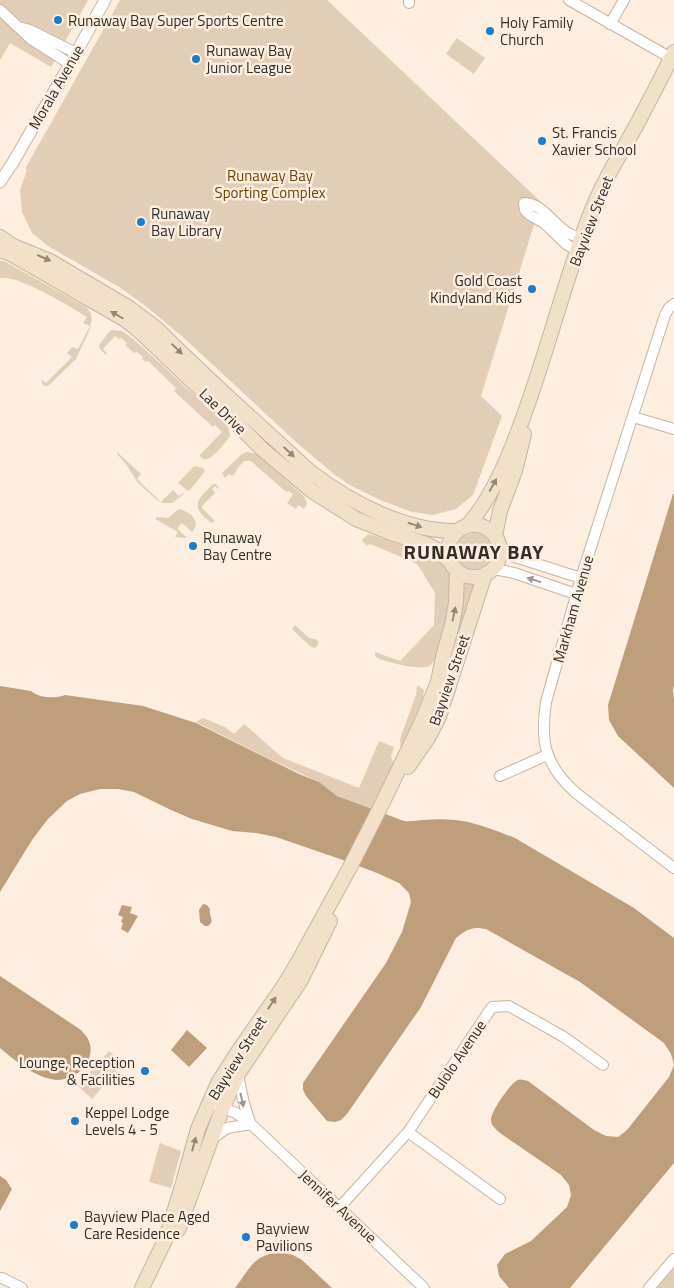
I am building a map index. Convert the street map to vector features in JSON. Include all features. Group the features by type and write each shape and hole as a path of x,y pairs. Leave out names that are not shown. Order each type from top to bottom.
{"main road":[{"name":"Bayview Street","path":"462,528 479,513 503,467 532,394 580,244 601,188 673,55"},
{"name":"Lae Drive","path":"0,237 13,246 50,260 144,318 252,420 303,465 335,489 374,510 420,527 442,531 462,528"},
{"name":"Lae Drive","path":"0,251 7,252 16,257 124,319 136,328 234,420 262,449 322,498 356,519 434,548 454,566"},
{"name":"Bayview Street","path":"497,541 500,511 520,456 532,394"},
{"path":"356,519 364,513 374,510"},
{"path":"473,525 486,528 497,541 500,553 498,559 488,572 478,576 470,576 454,566 448,554 449,545 452,537 462,528 473,525"},
{"name":"Bayview Street","path":"151,1288 169,1251 194,1169 198,1130 218,1083 313,945 336,905 349,869 422,721 438,682 456,603 454,566"},
{"name":"Bayview Street","path":"382,804 428,738 439,717 488,572"},
{"name":"Bayview Street","path":"142,1288 166,1238 194,1169 213,1138 223,1107 238,1074 301,980 313,945"}],"street":[{"name":"Morala Avenue","path":"0,190 3,178 105,0"},
{"path":"570,0 610,24 673,55"},
{"path":"610,24 624,0"},
{"path":"0,10 31,39 70,64"},
{"path":"18,27 30,30 76,53"},
{"path":"524,204 535,206 571,234 580,244 566,244 544,223 530,215 525,210 524,204"},
{"name":"Markham Avenue","path":"674,304 665,315 576,594 546,702 543,735 547,755 563,781 674,868"},
{"path":"633,417 674,429"},
{"path":"497,541 506,552 515,557 581,578"},
{"path":"488,572 499,570 508,572 576,594"},
{"path":"500,776 547,755"},
{"name":"Bulolo Avenue","path":"340,1208 408,1132 492,1007 509,1006 564,1037 603,1065"},
{"name":"Jennifer Avenue","path":"238,1074 242,1100 251,1124"},
{"name":"Jennifer Avenue","path":"209,1102 236,1113 251,1124 424,1288"},
{"path":"213,1138 227,1128 251,1124"},
{"path":"408,1132 500,1199"},
{"path":"649,1288 674,1259"},
{"path":"0,1278 22,1288"}],"green space":[{"path":"0,0 88,0 51,67 10,43 0,60"},
{"name":"Runaway Bay Sporting Complex","path":"120,0 327,0 541,202 481,396 502,416 473,495 456,509 433,515 412,512 380,500 350,485 335,475 296,442 184,338 147,307 119,287 48,246 32,233 22,212 20,190 27,170 25,169"},
{"path":"457,38 485,58 474,74 446,54"},
{"path":"0,261 4,261 86,307 90,311 90,326 83,323 87,317 44,292 20,282 0,278"},
{"path":"90,326 76,359 48,386 44,386 42,380 46,383 72,357 67,353 72,347 78,349"},
{"path":"112,330 122,331 132,338 227,426 230,436 212,456 203,459 199,456 222,432 215,425 213,427 174,391 176,388 148,361 146,362 137,352 134,353 125,345 127,343 121,338 119,339 115,336 103,349 107,353 106,355 99,345"},
{"path":"117,452 141,474 137,479 161,502 138,483"},
{"path":"246,452 258,455 304,496 307,504 304,509 298,505 296,509 287,503 293,494 285,491 251,461 244,461 232,476 229,474 225,478 222,473"},
{"path":"194,466 203,468 205,471 188,491 178,483"},
{"path":"213,484 216,484 219,488 215,486 212,489 215,493 202,506 215,521 211,523 198,510 198,502"},
{"path":"173,490 179,496 184,494 172,503 161,502"},
{"path":"179,509 191,515 196,524 192,532 182,523 177,528 187,538 175,537 178,532 155,519 158,517 168,518"},
{"path":"474,533 481,534 487,538 491,544 491,558 487,564 481,568 474,569 467,568 461,564 457,558 456,551 457,544 461,538 467,534"},
{"path":"368,534 410,547 431,557 440,562 449,574 453,591 452,605 434,661 427,667 405,666 379,659 375,656 375,652 400,661 434,625 435,593 418,565 370,544 367,546 362,540"},
{"path":"461,581 476,584 433,720 426,719"},
{"path":"295,625 309,638 318,641 315,648 310,646 292,629"},
{"path":"417,685 424,690 423,699 401,748 400,739 416,695"},
{"path":"203,718 225,727 234,734 244,724 283,758 359,788 379,741 394,747 391,757 394,764 372,810 337,796 319,782 196,722"},
{"path":"109,1051 123,1063 92,1099 78,1086"},
{"path":"160,1143 181,1151 171,1188 149,1182"},
{"path":"674,1265 674,1288 652,1288"}],"shaded area":[{"path":"673,494 674,788 618,736 609,720 608,705"},
{"path":"0,686 31,691 47,697 65,695 143,706 196,723 319,782 337,796 404,821 440,819 463,821 515,838 634,908 674,938 674,1065 671,1054 664,1043 580,982 486,929 473,928 456,938 421,1007 347,1114 341,1120 335,1122 327,1121 306,1096 303,1090 303,1083 386,963 402,932 411,902 409,893 399,883 340,859 276,837 232,831 192,819 134,792 118,789 100,789 80,794 67,801 48,819 32,840 0,892"},
{"path":"203,904 207,905 210,909 212,920 208,926 200,922 199,910"},
{"path":"122,905 132,907 130,913 138,916 128,933 121,929 123,917 118,915"},
{"path":"0,976 81,1030 86,1036 91,1050 89,1060 79,1072 73,1076 56,1080 40,1076 0,1048"},
{"path":"187,1030 207,1048 189,1067 171,1050"},
{"path":"674,1065 674,1163 570,1288 509,1288 499,1276 497,1265 505,1254 531,1241 567,1207 571,1195 569,1185 561,1175 500,1133 493,1126 491,1122 492,1116 505,1093 518,1080 528,1081 594,1130 606,1136 618,1137 627,1130 669,1077"},
{"path":"0,1176 6,1180 12,1189 0,1211"},
{"path":"281,1252 302,1260 332,1288 235,1288 258,1259"}],"place":[{"name":"Runaway Bay Super Sports Centre","path":"58,20"},
{"name":"Holy Family Church","path":"490,31"},
{"name":"Runaway Bay Junior League","path":"196,59"},
{"name":"St. Francis Xavier School","path":"542,141"},
{"name":"Runaway Bay Library","path":"141,222"},
{"name":"Gold Coast Kindyland Kids","path":"532,289"},
{"name":"Runaway Bay Centre","path":"193,546"},
{"name":"Lounge, Reception & Facilities","path":"145,1071"},
{"name":"Keppel Lodge Levels 4 - 5","path":"75,1121"},
{"name":"Bayview Place Aged Care Residence","path":"74,1225"},
{"name":"Bayview Pavilions","path":"246,1237"}],"district":[{"name":"RUNAWAY BAY","path":"474,551"}]}
